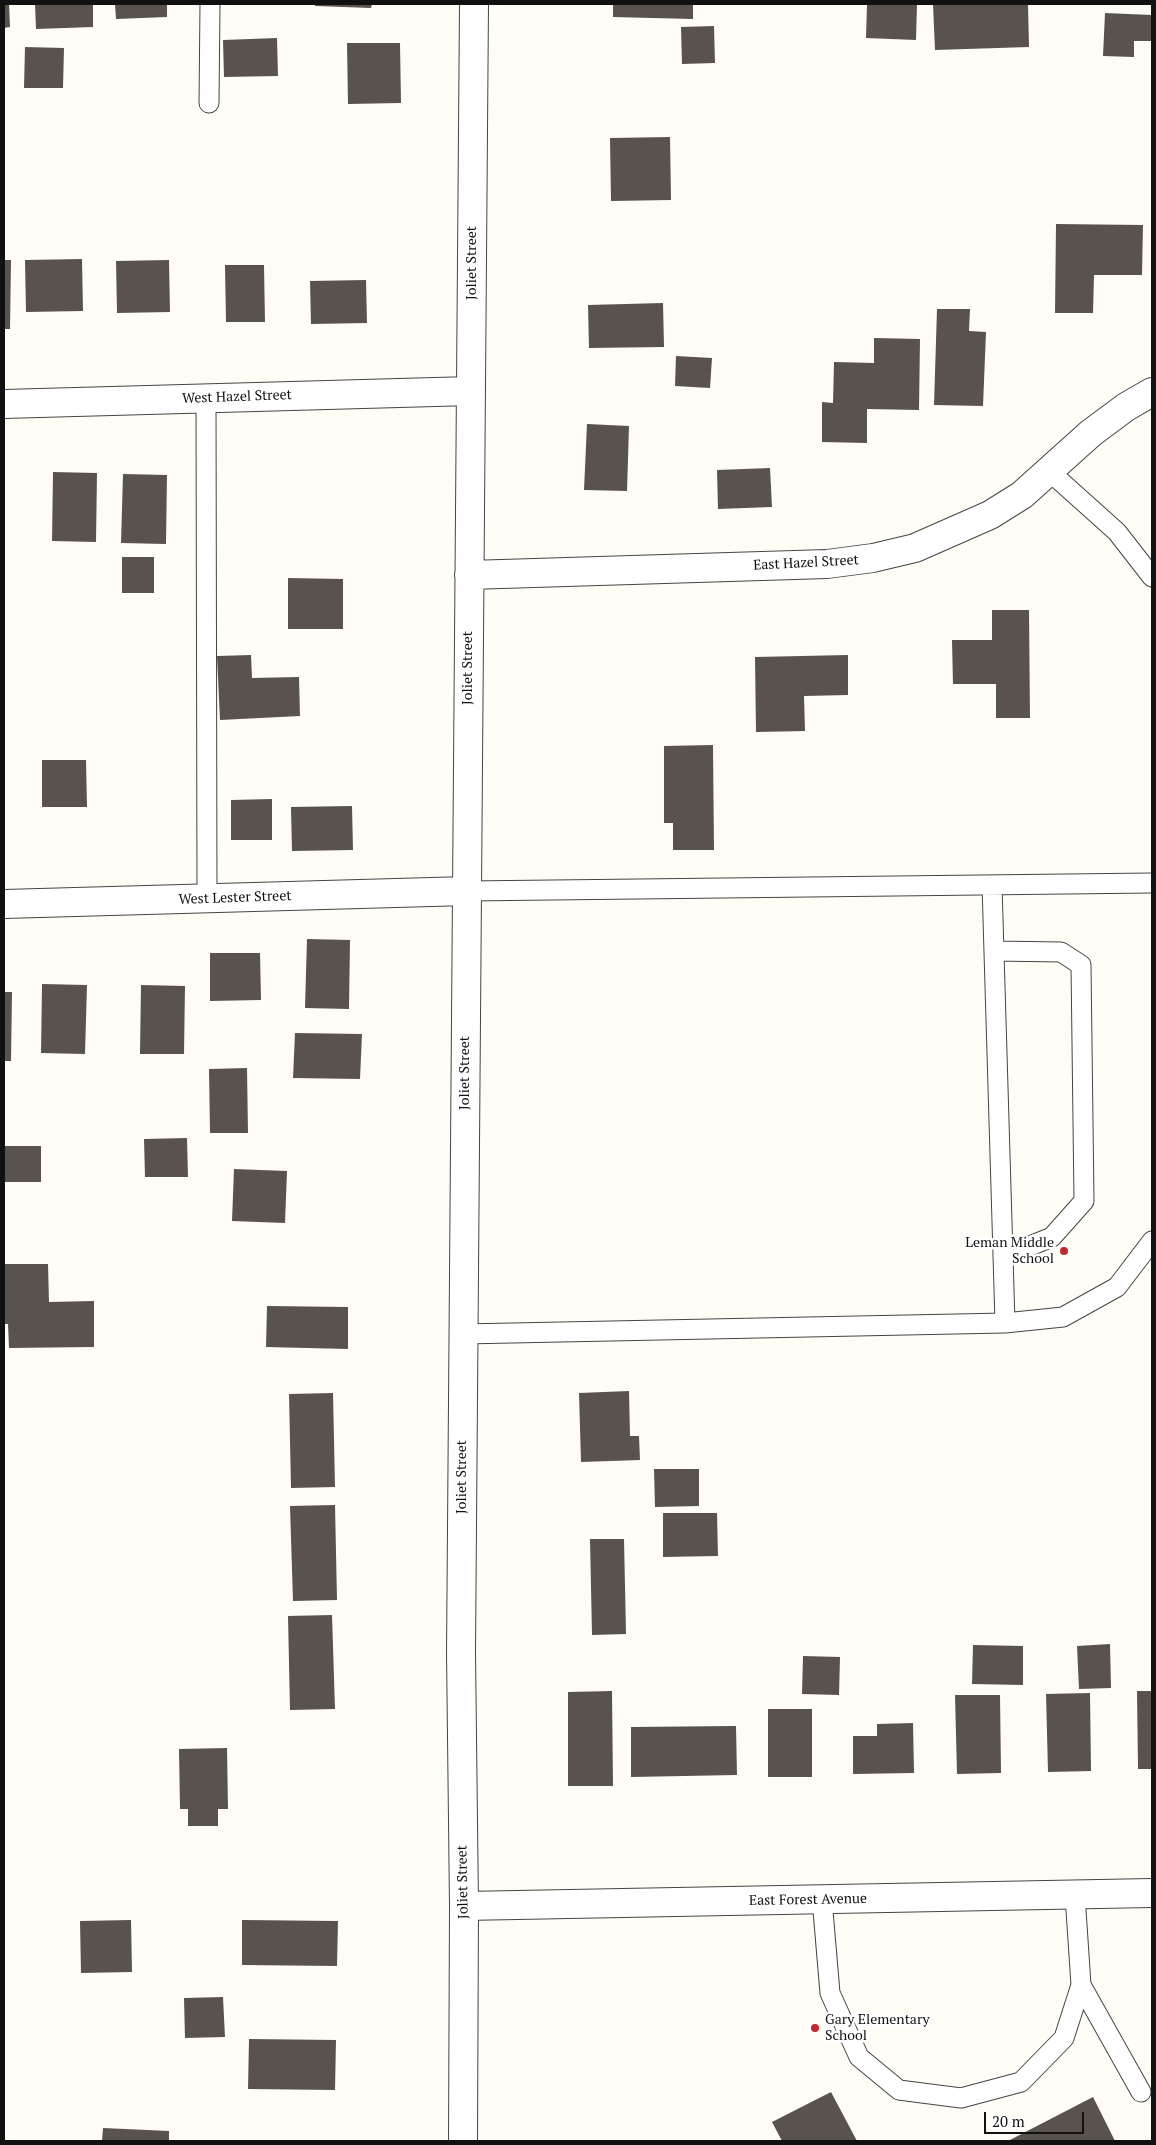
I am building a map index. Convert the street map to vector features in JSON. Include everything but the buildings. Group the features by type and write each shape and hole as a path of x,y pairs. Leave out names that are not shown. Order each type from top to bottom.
{"street":[{"name":"Joliet Street","path":"463,2141 464,1906 461,1672 474,4"},
{"name":"West Hazel Street","path":"4,404 471,391"},
{"name":"East Hazel Street","path":"469,575 826,564 873,558 915,548 990,515 1022,495 1092,433 1126,407 1152,392"},
{"name":"West Lester Street","path":"4,904 466,891"},
{"name":"East Forest Avenue","path":"464,1906 1152,1894"}],"lane":[{"path":"209,103 210,4"},
{"path":"206,398 206,898"},
{"path":"1049,471 1117,532 1152,577"},
{"path":"466,891 1152,882"},
{"path":"992,885 1005,1323"},
{"path":"994,951 1061,952 1081,965 1084,1202 1052,1237 1003,1257"},
{"path":"463,1334 1005,1323 1063,1316 1117,1287 1152,1241"},
{"path":"822,1899 830,1993 859,2057 899,2090 961,2098 1021,2082 1064,2038 1081,1985 1075,1895"},
{"path":"1081,1985 1141,2092"}],"place":[{"name":"Leman Middle School","path":"1064,1251"},
{"name":"Gary Elementary School","path":"815,2028"}]}
